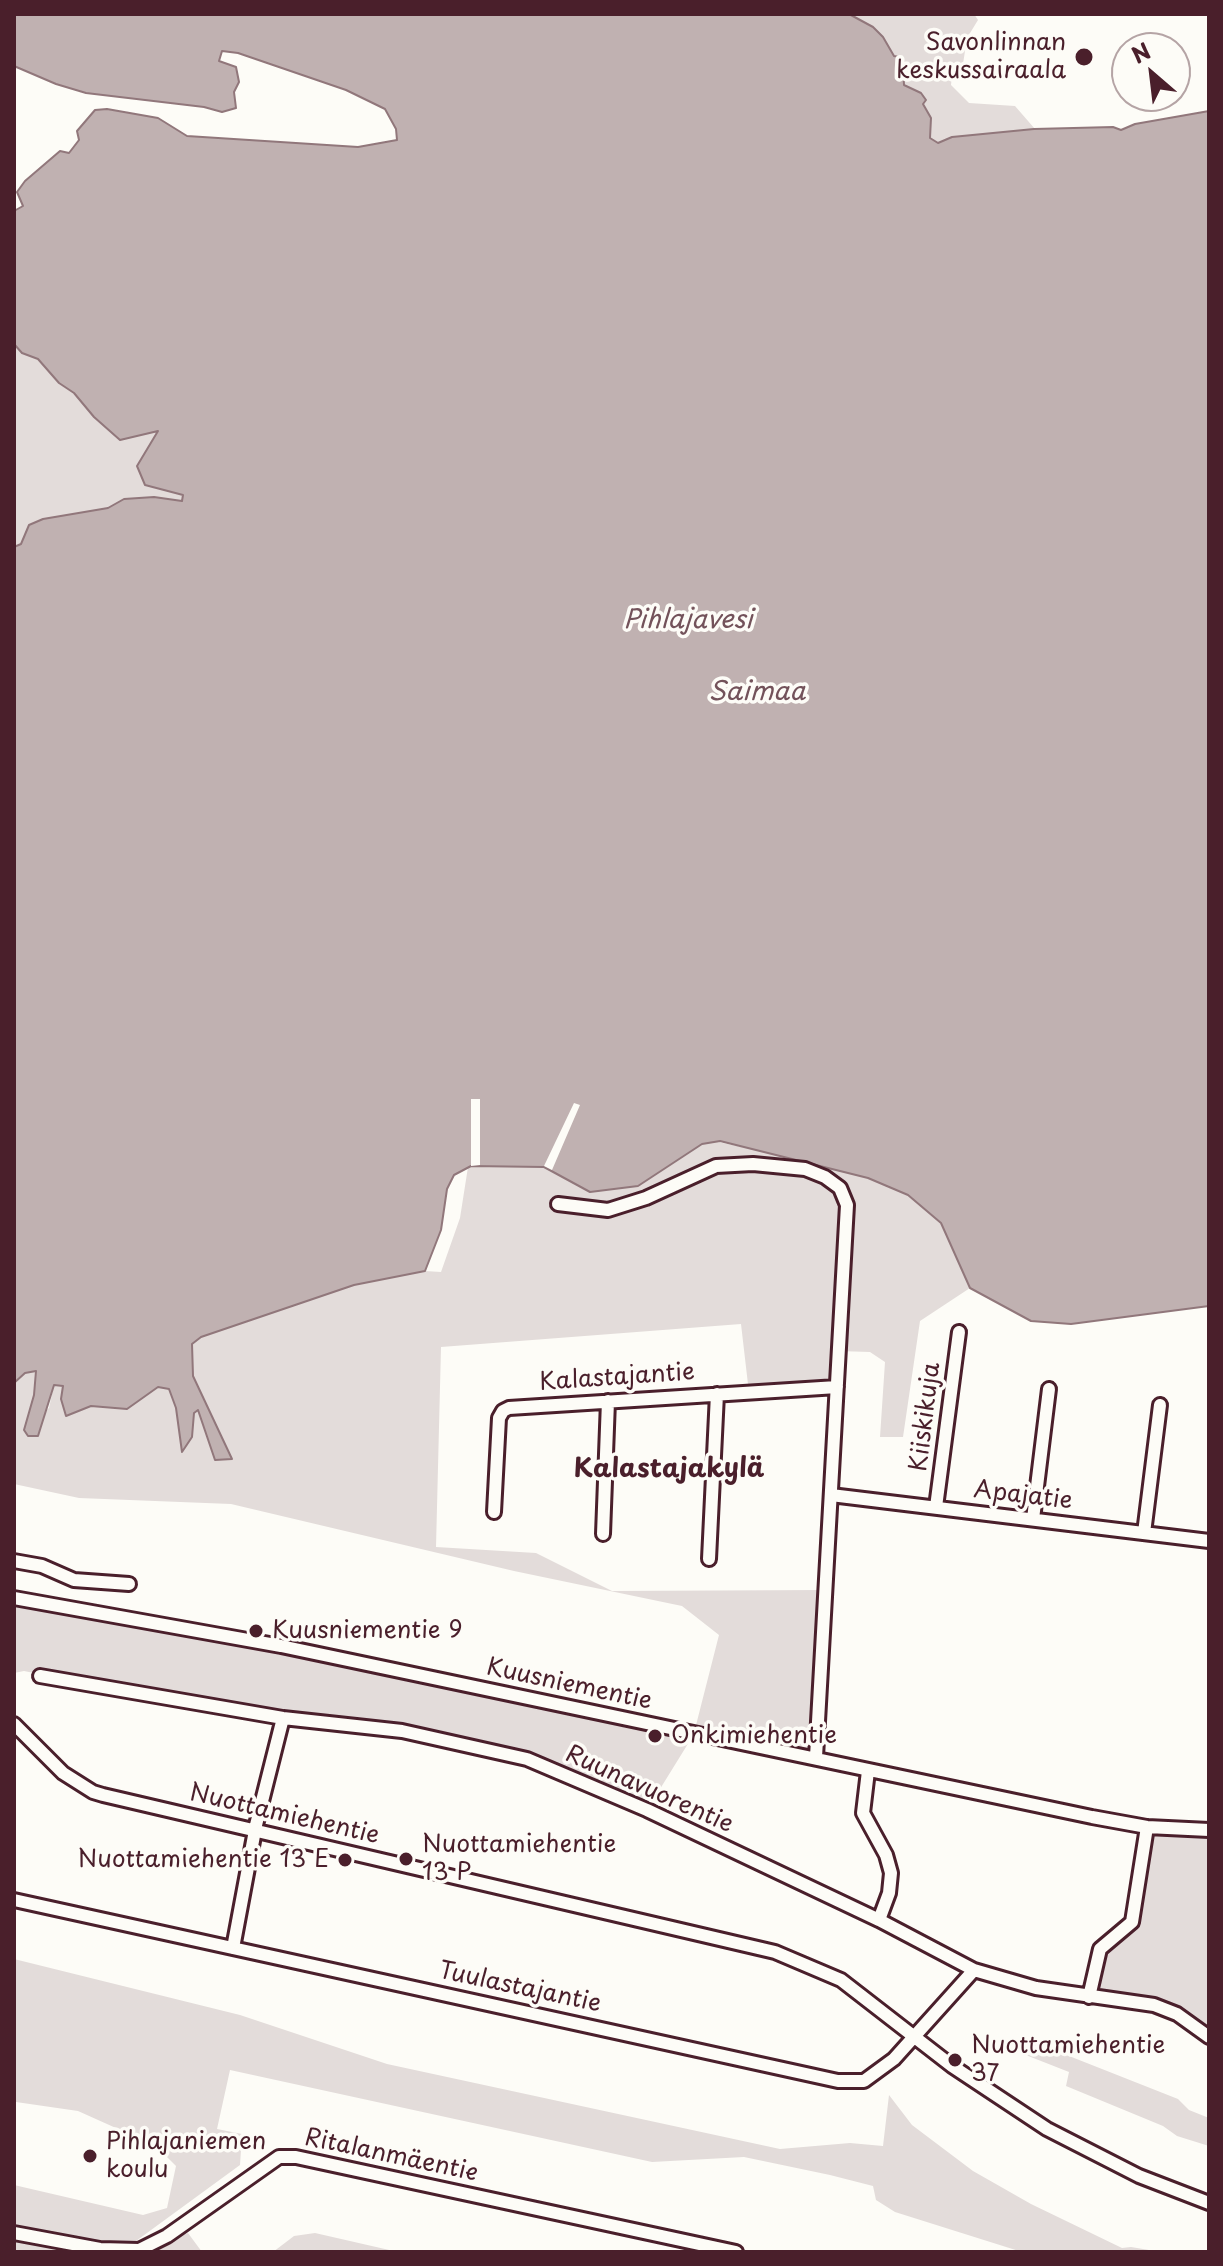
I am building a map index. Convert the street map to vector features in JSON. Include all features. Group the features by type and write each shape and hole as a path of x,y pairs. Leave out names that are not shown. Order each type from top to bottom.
{"street":[{"path":"558,1204 608,1210 688,1181 716,1166 753,1164 805,1169 825,1177 840,1188 847,1205 816,1757"},
{"name":"Kiiskikuja","path":"936,1507 959,1332"},
{"name":"Kalastajantie","path":"494,1512 499,1418 509,1408 837,1387"},
{"path":"1033,1519 1049,1389"},
{"path":"709,1559 717,1394"},
{"path":"603,1534 608,1401"},
{"path":"1144,1533 1160,1405"},
{"name":"Apajatie","path":"831,1495 1209,1541"},
{"path":"14,1561 42,1566 74,1580 129,1584"},
{"name":"Kuusniementie","path":"14,1598 281,1646 1147,1827 1209,1830"},
{"name":"Ruunavuorentie","path":"40,1676 283,1718 402,1731 527,1759 647,1810 879,1920 974,1970 1036,1988 1154,2005 1177,2014 1209,2037"},
{"path":"233,1948 255,1832 283,1718"},
{"name":"Nuottamiehentie","path":"15,1726 63,1773 93,1792 775,1952 841,1980 952,2066 1047,2129 1139,2176 1209,2203"},
{"path":"868,1771 863,1813 886,1855 891,1873 889,1893 879,1920"},
{"path":"1089,1997 1100,1949 1132,1922 1147,1827"},
{"name":"Tuulastajantie","path":"14,1900 838,2081 864,2081 894,2059 974,1970"},
{"name":"Ritalanmäentie","path":"14,2233 100,2249 139,2250 167,2236 279,2157 296,2157 736,2252"}],"shaded area":[{"path":"849,14 974,14 978,20 967,38 963,64 952,75 951,85 969,103 1015,106 1035,129 953,137 938,143 930,138 931,118 921,93 904,86 903,64 894,56 883,37"},
{"path":"14,344 22,353 38,359 58,383 74,393 94,417 120,440 159,430 145,485 183,495 182,501 124,499 108,508 43,519 30,525 21,544 14,547"},
{"path":"713,1141 868,1178 908,1195 941,1223 970,1288 920,1321 903,1437 880,1437 885,1362 870,1352 838,1351 837,1387 749,1393 741,1324 441,1347 436,1547 536,1553 612,1591 822,1590 816,1757 694,1734 647,1810 527,1759 402,1731 127,1692 24,1671 14,1673 14,1598 694,1733 719,1635 682,1606 514,1571 231,1504 79,1498 14,1484 14,1383 25,1373 36,1371 34,1395 24,1430 49,1408 54,1385 64,1386 61,1399 66,1416 91,1406 127,1409 157,1387 169,1389 176,1408 182,1451 192,1437 194,1413 198,1410 215,1460 231,1459 193,1376 192,1344 201,1337 354,1285 425,1271 441,1272 460,1218 468,1167 544,1166 552,1170"},
{"path":"1150,1831 1209,1835 1209,2037 1177,2014 1089,1997 1100,1949 1132,1922"},
{"path":"14,1959 240,2015 387,2064 780,2149 850,2143 883,2146 889,2095 912,2125 973,2171 1031,2204 1122,2248 1161,2252 1022,2252 895,2212 876,2200 873,2186 830,2175 744,2157 652,2162 230,2070 217,2129 242,2134 240,2165 136,2241 139,2250 188,2233 202,2252 14,2252 14,2185 143,2215 167,2208 176,2166 156,2146 78,2111 16,2102 14,2108"},
{"path":"1026,2039 1178,2099 1189,2110 1209,2118 1209,2146 1177,2136 1163,2126 1066,2086 1069,2072 1013,2050"},
{"path":"315,2233 398,2252 273,2252 294,2236"}],"water":[{"name":"Saimaa","path":"14,14 849,14 873,27 894,56 899,57 903,63 904,85 921,93 926,100 923,104 931,118 930,138 938,143 952,137 1034,129 1113,127 1121,130 1135,124 1209,111 1209,1306 1071,1324 1031,1321 970,1288 941,1223 908,1195 868,1178 720,1141 702,1144 638,1186 590,1192 544,1167 471,1166 454,1175 447,1189 441,1230 425,1271 354,1285 201,1337 192,1344 193,1376 232,1459 215,1460 198,1410 194,1413 192,1437 182,1452 176,1408 169,1389 158,1387 127,1409 91,1406 66,1416 61,1399 63,1386 54,1385 38,1436 28,1436 24,1430 34,1395 36,1371 25,1373 14,1383 14,547 21,544 29,525 43,519 108,508 124,499 154,497 182,501 183,495 145,485 137,466 158,431 120,440 38,359 22,353 14,344 14,211 23,206 17,192 25,181 60,151 69,153 79,140 77,131 95,110 107,109 158,118 187,136 358,147 397,140 396,129 385,109 346,90 238,53 222,51 219,61 236,67 239,82 234,92 236,108 222,112 204,107 86,93 56,84 14,66"}],"pier":[{"path":"471,1099 480,1099 480,1165 471,1166"},
{"path":"574,1103 580,1105 552,1170 544,1166"}],"place":[{"name":"Savonlinnan keskussairaala","path":"1084,57"},
{"name":"Kuusniementie 9","path":"256,1631"},
{"name":"Onkimiehentie","path":"655,1736"},
{"name":"Nuottamiehentie 13 P","path":"406,1859"},
{"name":"Nuottamiehentie 13 E","path":"345,1860"},
{"name":"Nuottamiehentie 37","path":"955,2060"},
{"name":"Pihlajaniemen koulu","path":"90,2156"}],"district":[{"name":"Kalastajakylä","path":"669,1470"}],"water label":[{"name":"Pihlajavesi","path":"688,621"}]}
